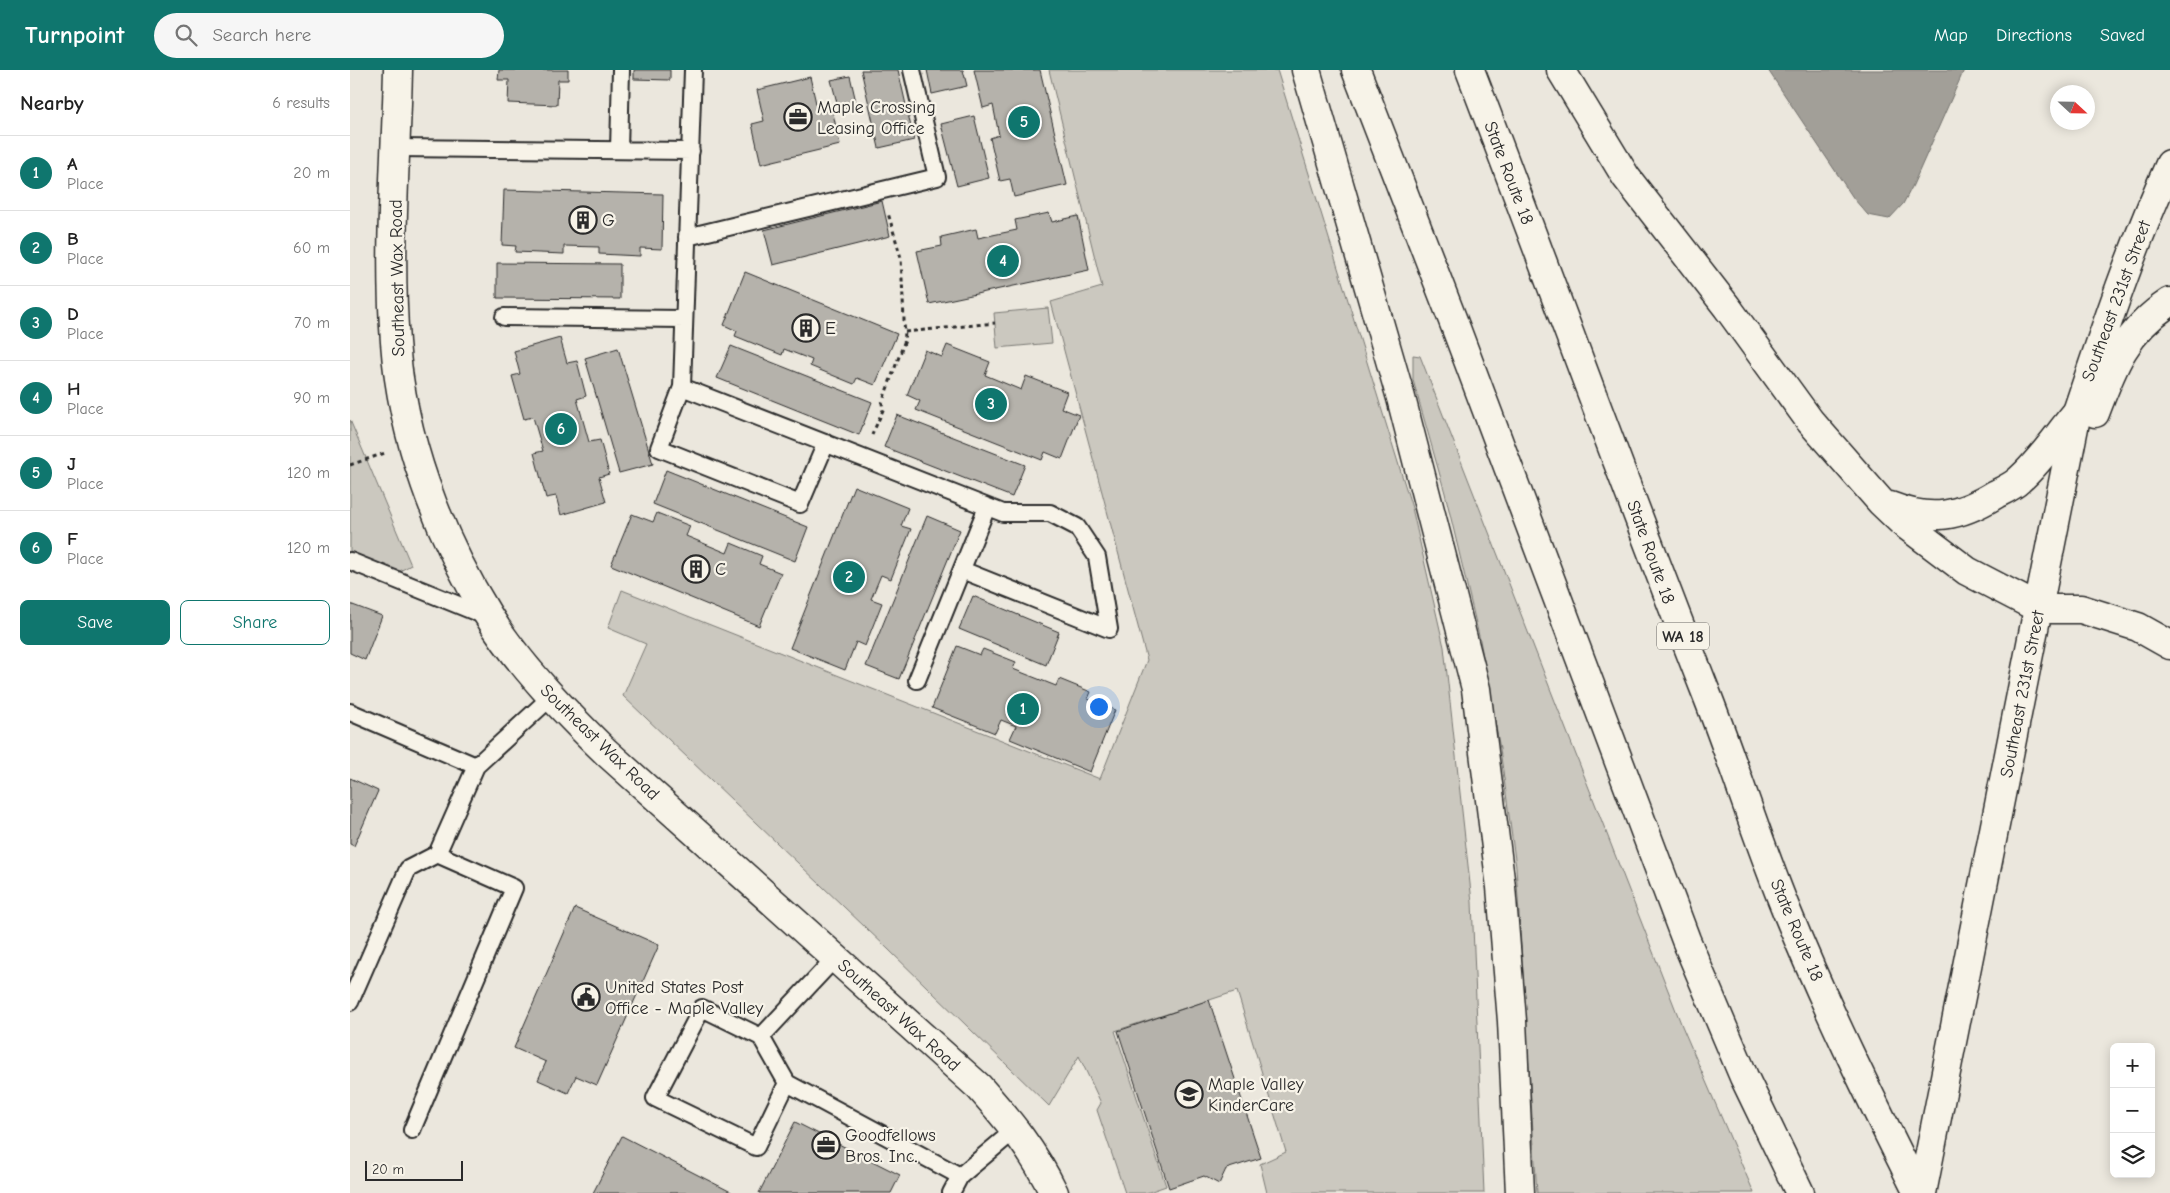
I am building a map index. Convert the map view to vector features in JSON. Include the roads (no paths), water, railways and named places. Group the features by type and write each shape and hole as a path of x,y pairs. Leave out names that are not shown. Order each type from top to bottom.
{"main road":[{"name":"Southeast Wax Road","path":"398,70 393,279 395,343 412,444 437,512 464,572 488,617 551,697 606,752 978,1087 1016,1129 1039,1163 1054,1193"},
{"path":"1306,70 1402,398 1476,689 1501,887 1512,1021 1520,1193"},
{"path":"1356,70 1457,330 1686,940 1744,1077 1800,1193"},
{"name":"State Route 18","path":"1470,70 1605,425 1658,572 1706,692 1787,912 1863,1081 1920,1193"},
{"path":"1561,70 1626,177 1727,307 1810,421 1881,502 1902,522 1967,571 2040,609 2081,609 2138,627 2170,644"},
{"name":"Southeast 231st Street","path":"1920,1193 2040,609 2077,412 2108,319 2161,208 2170,164"},
{"path":"2059,505 2112,368 2134,332 2170,302"},
{"path":"1881,502 1909,513 1929,516 1945,516 1977,506 2019,481 2077,412"}],"lane":[{"path":"620,150 621,70"},
{"path":"693,70 682,388 659,448 800,504 826,444"},
{"path":"687,237 937,177 912,70"},
{"path":"396,148 691,151"},
{"path":"504,317 684,319"},
{"path":"682,388 1003,513 1050,513 1077,527 1097,557 1109,629 962,570"},
{"path":"917,680 987,507"},
{"path":"350,561 488,617"},
{"path":"350,1002 408,869 436,854 476,766 551,697"},
{"path":"350,712 476,766"},
{"path":"412,1130 514,888 436,854"},
{"path":"762,1037 835,958"},
{"path":"787,1083 756,1147 655,1098 702,1008 762,1037 787,1083 960,1176"},
{"path":"951,1193 960,1176 1016,1129"}],"place":[{"name":"Maple Crossing Leasing Office","path":"798,117"},
{"name":"J","path":"1024,122"},
{"name":"G","path":"583,220"},
{"name":"H","path":"1003,261"},
{"name":"E","path":"806,328"},
{"name":"D","path":"991,404"},
{"name":"F","path":"561,429"},
{"name":"C","path":"696,569"},
{"name":"B","path":"849,577"},
{"name":"A","path":"1023,709"},
{"name":"United States Post Office - Maple Valley","path":"586,997"},
{"name":"Maple Valley KinderCare","path":"1189,1094"},
{"name":"Goodfellows Bros. Inc.","path":"826,1145"}]}
